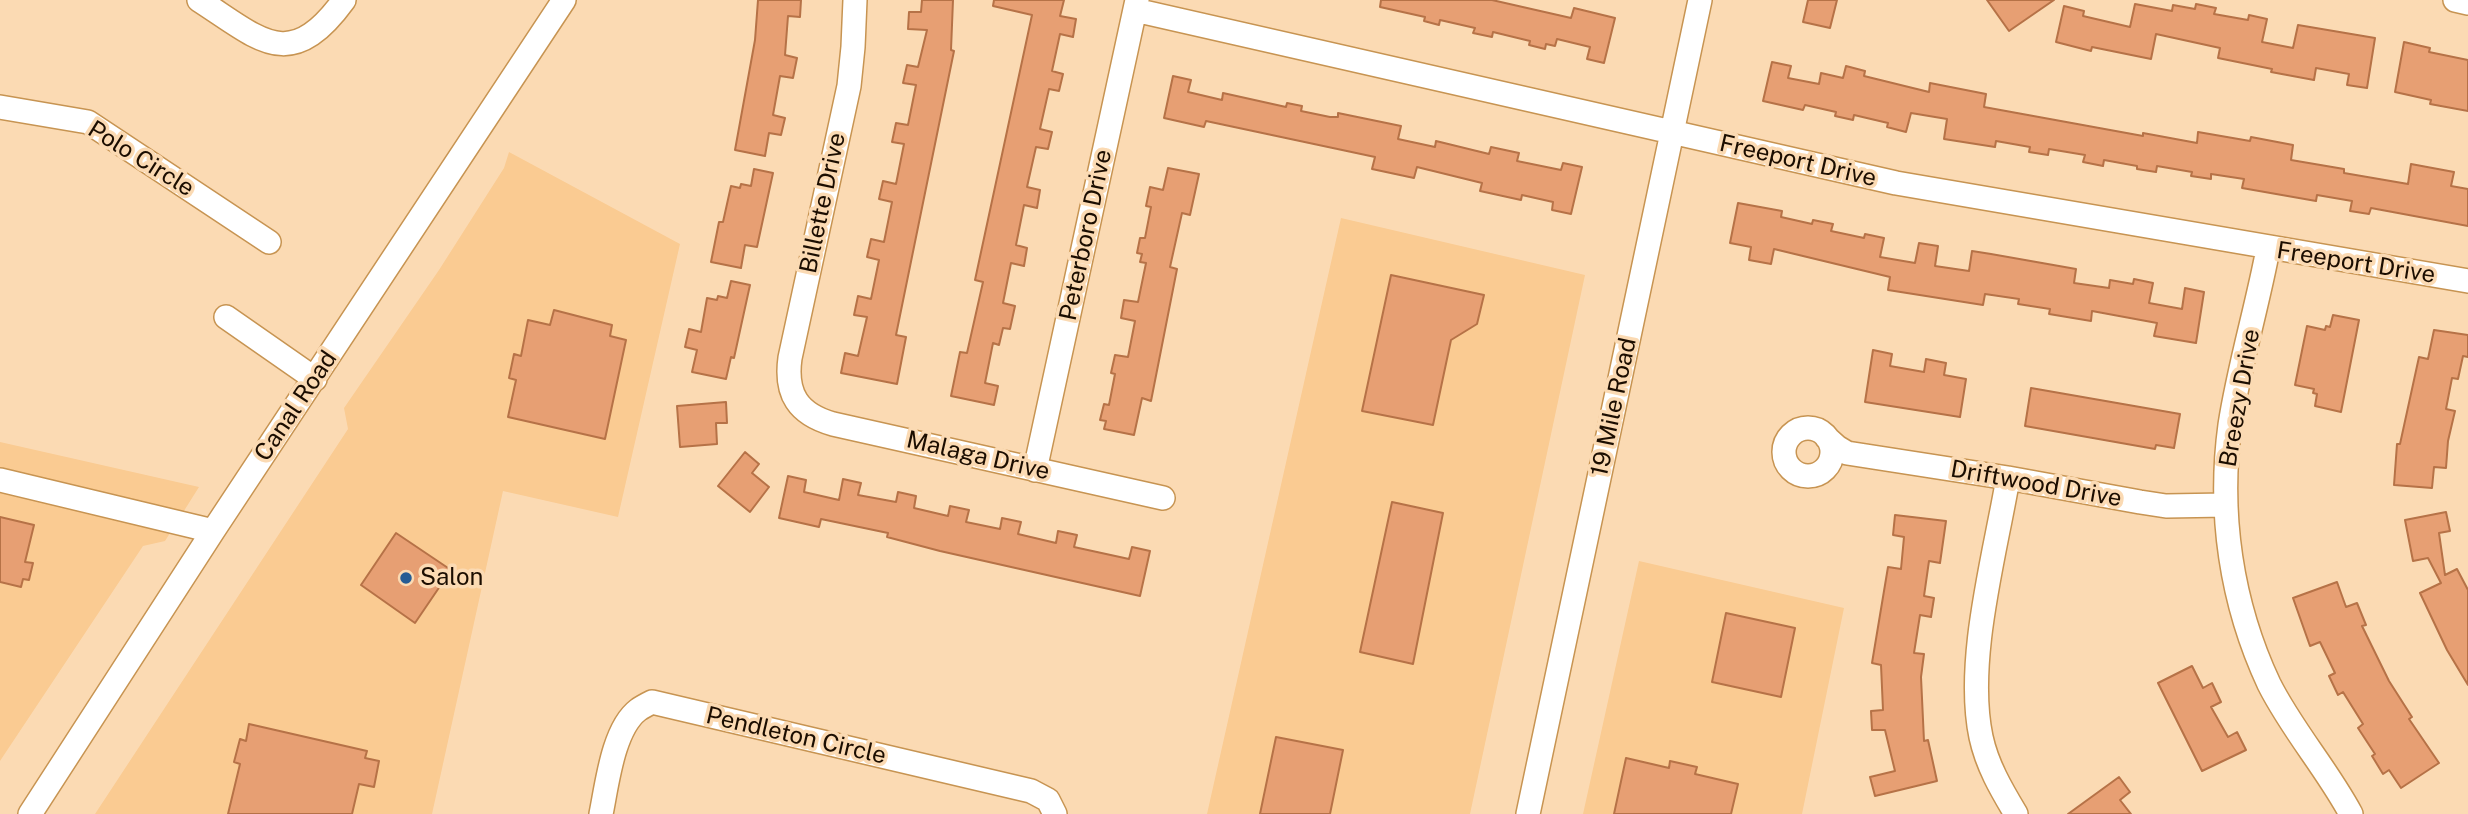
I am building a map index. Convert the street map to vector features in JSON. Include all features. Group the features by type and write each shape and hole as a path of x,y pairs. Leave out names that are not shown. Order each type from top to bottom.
{"street":[{"path":"199,0 256,37 284,44 306,40 317,32 344,0"},
{"name":"Canal Road","path":"30,814 213,531 564,0"},
{"name":"Billette Drive","path":"798,403 789,384 790,358 849,86 855,0"},
{"name":"19 Mile Road","path":"1528,814 1700,0"},
{"path":"2455,0 2468,3"},
{"name":"Freeport Drive","path":"1136,5 1672,133 1922,188 2468,281"},
{"name":"Peterboro Drive","path":"1035,470 1136,5"},
{"name":"Polo Circle","path":"0,107 88,122 269,242"},
{"name":"Breezy Drive","path":"2268,248 2231,422 2226,505 2229,545 2246,624 2260,661 2286,712 2351,814"},
{"path":"226,317 315,379"},
{"name":"Malaga Drive","path":"798,403 811,416 821,420 1163,498"},
{"name":"Driftwood Drive","path":"1847,453 1813,476 1797,474 1786,462 1785,455 1788,440 1800,430 1815,429 1847,453 2166,506 2226,505"},
{"path":"1826,468 1832,453 1827,438"},
{"path":"2008,478 1983,621 1975,690 1981,737 1994,777 2016,814"},
{"path":"0,480 213,531"},
{"name":"Pendleton Circle","path":"601,814 616,748 624,727 636,711 652,702 1031,791 1048,800 1055,814"}],"shaded area":[{"path":"509,152 680,244 618,517 503,491 432,814 95,814 348,429 344,408 439,270 504,168"},
{"path":"1341,218 1585,275 1470,814 1207,814"},
{"path":"0,442 199,487 165,541 143,546 0,761"},
{"path":"1639,561 1844,608 1802,814 1583,814"}],"building":[{"path":"758,0 801,0 800,17 788,16 785,55 797,58 793,78 780,76 773,115 785,118 781,135 769,133 765,156 735,150 755,40"},
{"path":"922,0 953,0 951,50 954,51 896,335 906,337 897,384 841,373 845,353 858,356 867,317 854,315 858,296 871,299 879,260 867,257 871,239 884,242 892,202 879,199 883,181 896,184 904,144 892,142 896,123 908,125 916,85 903,83 907,65 918,67 927,30 908,29 909,12 921,12"},
{"path":"994,0 1064,0 1060,16 1076,19 1073,37 1060,34 1052,71 1063,74 1059,91 1049,89 1040,129 1052,132 1048,149 1036,147 1027,187 1040,190 1037,208 1024,205 1016,245 1027,248 1024,266 1011,263 1003,303 1015,306 1010,329 1003,328 999,345 993,343 985,383 998,386 994,405 951,396 960,352 967,353 983,282 975,280 1032,15 993,6"},
{"path":"1381,0 1492,0 1571,18 1574,8 1615,18 1604,63 1587,59 1590,47 1557,39 1555,46 1546,44 1545,49 1529,45 1530,41 1493,32 1492,37 1473,33 1475,28 1440,20 1439,25 1424,21 1425,17 1380,7"},
{"path":"1808,0 1837,0 1830,28 1803,22"},
{"path":"1987,0 2054,0 2009,31"},
{"path":"2135,4 2172,11 2173,5 2195,9 2196,4 2216,8 2214,14 2248,20 2249,15 2267,19 2262,42 2293,48 2298,25 2375,38 2367,88 2347,85 2349,74 2316,68 2314,80 2271,72 2272,69 2218,58 2220,48 2156,34 2151,59 2092,47 2091,51 2056,42 2064,6 2084,11 2083,16 2130,27"},
{"path":"2404,42 2430,48 2429,52 2468,60 2468,111 2430,104 2431,100 2395,92"},
{"path":"1772,62 1791,66 1788,78 1819,84 1821,73 1843,78 1846,66 1865,71 1864,76 1929,92 1930,83 1986,94 1984,107 2143,136 2143,133 2197,143 2198,132 2250,141 2251,137 2293,145 2291,160 2408,184 2411,164 2454,172 2451,186 2468,189 2468,226 2371,208 2369,214 2350,211 2352,201 2317,195 2316,201 2242,188 2244,179 2211,174 2211,179 2191,176 2192,172 2157,166 2156,172 2104,160 2103,166 2083,162 2085,155 2049,149 2048,155 2029,152 2030,147 1996,141 1995,147 1944,139 1947,119 1911,113 1906,132 1887,127 1888,123 1854,115 1853,120 1835,116 1836,112 1805,105 1803,110 1763,101"},
{"path":"1173,76 1191,80 1188,92 1222,100 1223,93 1286,107 1287,103 1302,106 1301,111 1330,117 1338,117 1338,113 1401,126 1398,139 1435,147 1436,141 1489,154 1491,147 1519,153 1517,161 1561,170 1563,163 1582,167 1571,214 1552,210 1553,202 1522,195 1521,200 1480,191 1482,183 1417,167 1414,178 1372,169 1375,157 1206,121 1204,127 1164,118"},
{"path":"1168,168 1199,174 1190,215 1182,213 1170,267 1177,269 1151,401 1142,398 1134,435 1104,429 1106,421 1100,420 1104,404 1109,405 1115,374 1111,373 1115,355 1128,357 1135,321 1121,318 1124,300 1138,302 1146,263 1140,262 1142,254 1137,253 1140,238 1145,238 1151,207 1146,206 1150,187 1163,190"},
{"path":"754,169 773,173 757,247 745,245 741,268 711,262 719,222 723,222 731,186 751,186"},
{"path":"1738,203 1782,211 1781,217 1812,224 1813,220 1833,224 1831,231 1864,238 1865,234 1884,238 1880,257 1915,263 1919,243 1938,246 1935,266 1969,271 1972,251 1991,254 2076,269 2074,283 2109,288 2110,280 2133,284 2134,279 2153,283 2149,303 2182,309 2185,288 2204,292 2196,343 2154,336 2157,323 2092,311 2091,321 2049,314 2050,309 2018,304 2019,299 1985,294 1983,305 1888,290 1890,277 1774,249 1771,264 1749,260 1751,247 1730,243"},
{"path":"1391,275 1484,295 1477,324 1451,340 1433,425 1362,411"},
{"path":"731,281 750,285 734,358 731,357 726,379 692,372 697,350 685,347 689,329 701,332 707,298 727,298"},
{"path":"554,310 612,325 610,336 626,340 605,439 508,417 516,380 509,378 514,354 521,356 528,320 550,325"},
{"path":"2333,315 2359,320 2341,412 2315,406 2317,394 2313,393 2314,389 2295,385 2307,326 2325,330 2326,326 2330,327"},
{"path":"2434,330 2468,335 2468,357 2463,356 2458,379 2452,378 2446,409 2455,411 2448,441 2446,468 2434,467 2432,488 2394,485 2397,444 2400,444 2419,357 2428,359"},
{"path":"1873,350 1892,354 1890,366 1924,372 1926,359 1946,363 1944,375 1966,379 1960,417 1865,402"},
{"path":"2031,388 2180,414 2174,448 2156,445 2155,449 2025,426"},
{"path":"726,402 727,423 716,423 717,444 680,447 677,406"},
{"path":"745,452 759,464 752,473 769,487 750,512 718,486"},
{"path":"788,476 806,480 804,492 839,500 843,479 861,483 858,495 896,502 898,492 916,496 914,508 948,516 950,506 969,510 966,522 1000,529 1002,518 1021,522 1018,534 1056,543 1058,531 1077,535 1074,547 1129,559 1132,547 1150,551 1140,596 940,551 887,537 888,533 821,519 819,527 779,518"},
{"path":"1392,502 1443,513 1413,664 1360,652"},
{"path":"2446,512 2450,531 2439,533 2445,575 2457,569 2468,590 2468,685 2447,650 2420,593 2441,583 2428,558 2413,561 2405,520"},
{"path":"1895,515 1946,521 1940,563 1929,561 1924,596 1934,598 1931,617 1920,615 1914,653 1924,654 1921,677 1924,741 1928,740 1937,781 1875,796 1870,777 1895,771 1885,730 1872,730 1871,711 1883,710 1881,665 1872,663 1888,567 1901,569 1904,537 1893,535"},
{"path":"0,517 34,525 25,562 33,563 29,580 23,579 21,587 0,582"},
{"name":"Salon","path":"396,533 451,570 415,623 361,585"},
{"path":"2337,582 2346,607 2357,603 2366,625 2362,626 2389,681 2412,717 2409,719 2439,763 2401,788 2389,770 2383,774 2372,756 2375,754 2358,728 2363,724 2343,692 2338,695 2329,676 2335,673 2320,642 2310,646 2293,598"},
{"path":"1726,613 1795,628 1781,697 1712,682"},
{"path":"2192,666 2203,688 2212,683 2221,702 2211,707 2228,737 2237,732 2246,750 2202,771 2158,683"},
{"path":"249,724 367,751 365,758 379,761 374,787 359,784 352,814 228,814 240,764 234,762 240,739 246,741"},
{"path":"1276,737 1343,750 1330,814 1260,814"},
{"path":"1626,758 1669,768 1670,761 1697,767 1695,774 1738,784 1731,814 1614,814"},
{"path":"2119,777 2130,792 2120,800 2131,814 2068,814"}],"place":[{"name":"Salon","path":"406,578"}]}
